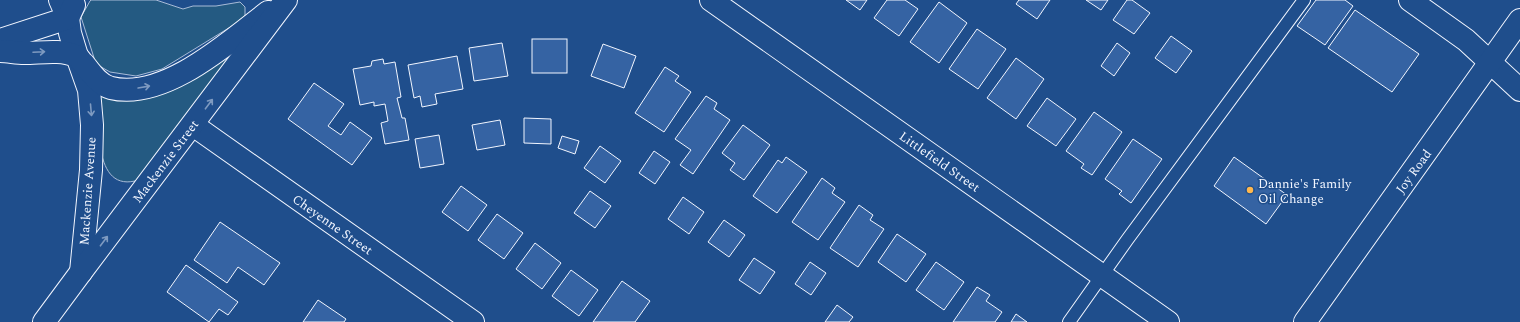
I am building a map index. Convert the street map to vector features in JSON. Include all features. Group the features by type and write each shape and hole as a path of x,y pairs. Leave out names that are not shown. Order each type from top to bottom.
{"street":[{"path":"0,51 24,53 61,52 77,56 94,77 111,88 147,88 167,81 201,62 286,0"},
{"name":"Mackenzie Street","path":"44,322 80,272 193,125 286,0"},
{"name":"Littlefield Street","path":"711,0 1168,322"},
{"path":"1410,0 1466,40 1520,90"},
{"path":"0,40 69,6"},
{"name":"Mackenzie Avenue","path":"69,6 70,32 89,90 92,126 92,170 80,272"},
{"name":"Joy Road","path":"1305,322 1520,20"},
{"name":"Cheyenne Street","path":"193,125 473,322"}],"lane":[{"path":"1069,322 1131,234 1304,0"}],"shaded area":[{"path":"91,0 156,0 183,9 193,6 216,6 240,2 245,7 245,18 162,69 136,76 110,72 96,64 81,17"},
{"path":"231,54 144,178 127,182 115,178 107,169 102,155 99,122 101,93 191,78"}],"building":[{"path":"846,0 867,0 860,10"},
{"path":"887,0 905,0 918,9 899,36 874,18"},
{"path":"1019,0 1050,0 1037,19 1016,4"},
{"path":"1086,0 1108,0 1101,10"},
{"path":"1127,0 1132,0 1150,13 1134,34 1113,20"},
{"path":"1316,0 1345,0 1353,6 1325,45 1297,26"},
{"path":"939,2 967,23 939,63 910,42"},
{"path":"1355,10 1419,54 1392,92 1328,48"},
{"path":"977,29 1006,49 978,89 949,69"},
{"path":"1171,36 1192,51 1176,73 1155,58"},
{"path":"532,39 567,39 567,73 532,73"},
{"path":"502,43 508,76 474,81 469,48"},
{"path":"1117,43 1130,53 1114,76 1101,66"},
{"path":"603,44 636,56 624,88 591,76"},
{"path":"457,56 463,89 435,94 437,104 422,107 420,96 414,98 408,65"},
{"path":"1016,58 1044,79 1016,119 987,98"},
{"path":"383,59 384,64 395,62 401,97 397,98 402,118 405,118 409,140 385,144 381,123 388,121 385,104 374,106 374,102 360,105 353,69 371,66 372,61"},
{"path":"665,67 679,76 675,81 691,92 664,132 635,113"},
{"path":"314,83 344,104 328,126 341,135 350,122 372,138 352,165 288,119"},
{"path":"706,96 717,103 714,109 730,120 693,174 680,165 691,150 675,139"},
{"path":"1047,98 1076,119 1056,146 1027,126"},
{"path":"1094,112 1122,132 1092,175 1081,168 1084,164 1066,151"},
{"path":"524,118 551,119 551,144 524,143"},
{"path":"500,120 505,145 477,150 472,125"},
{"path":"743,125 770,145 744,180 730,170 735,163 722,153"},
{"path":"439,135 444,164 420,168 415,139"},
{"path":"562,136 579,141 575,154 558,148"},
{"path":"1133,139 1162,159 1131,203 1119,194 1122,191 1105,179"},
{"path":"600,146 621,161 605,183 584,168"},
{"path":"654,151 670,162 655,184 639,173"},
{"path":"786,157 807,172 777,213 753,196 778,160 782,163"},
{"path":"1234,157 1287,195 1266,224 1214,186"},
{"path":"822,178 835,188 832,193 845,202 818,240 792,222"},
{"path":"461,186 487,205 468,231 442,212"},
{"path":"590,191 611,206 595,228 574,213"},
{"path":"683,197 704,212 689,234 668,219"},
{"path":"859,205 873,215 870,220 884,229 858,267 830,248"},
{"path":"497,214 523,233 504,259 478,240"},
{"path":"724,220 745,235 729,257 708,242"},
{"path":"220,222 280,263 264,285 238,267 227,283 194,260"},
{"path":"897,234 926,254 906,282 878,262"},
{"path":"535,243 561,263 542,289 516,269"},
{"path":"754,258 775,272 760,294 739,280"},
{"path":"810,262 826,273 811,295 795,284"},
{"path":"936,262 964,282 944,310 916,290"},
{"path":"186,265 238,302 228,315 219,309 209,322 167,292"},
{"path":"571,270 598,290 579,316 552,296"},
{"path":"622,281 650,301 635,322 593,322"},
{"path":"977,287 990,295 986,301 1002,312 995,322 953,322"},
{"path":"318,300 346,319 344,322 303,322"},
{"path":"837,305 853,317 849,322 825,322"},
{"path":"1016,314 1027,322 1011,322"}],"place":[{"name":"Dannie's Family Oil Change","path":"1250,190"}]}
